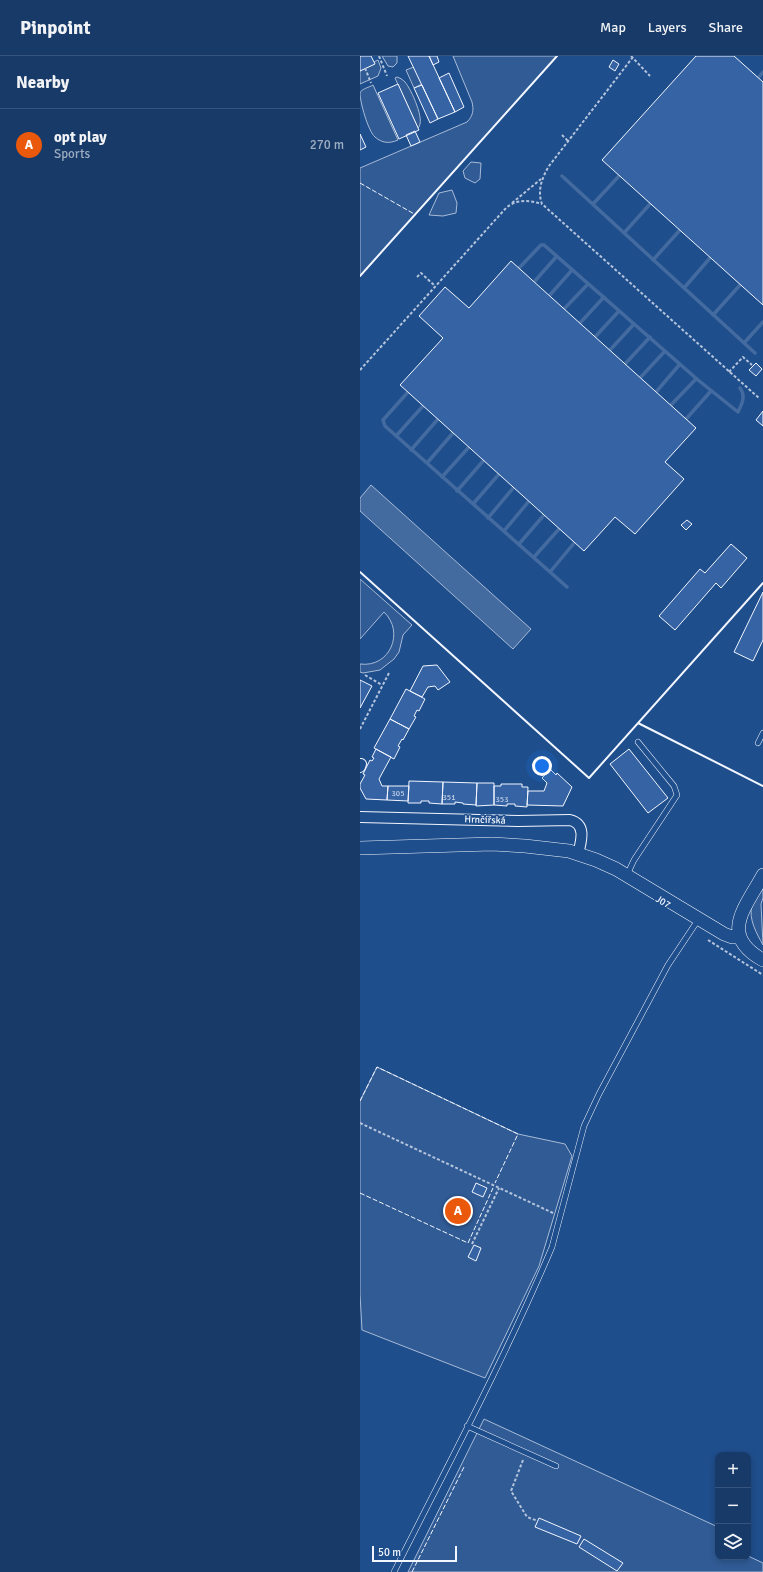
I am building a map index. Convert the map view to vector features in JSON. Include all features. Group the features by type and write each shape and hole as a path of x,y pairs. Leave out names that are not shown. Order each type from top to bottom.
{"street":[{"name":"Hrnčířská","path":"360,817 518,821 570,820 577,823 581,831 578,854"},
{"path":"360,848 492,844 546,848 578,854 606,864 626,875 695,924 728,936 739,937"},
{"path":"763,875 739,919 738,926 739,937 748,950 763,960"}],"lane":[{"path":"758,742 763,733"},
{"path":"626,875 634,860 677,795 674,786 638,742"},
{"path":"394,1572 525,1311 552,1247 584,1126 599,1094 668,965 695,924"},
{"path":"467,1426 556,1466"}],"path":[{"path":"379,56 387,76"},
{"path":"360,370 511,203 542,178 549,166 632,57 650,76"},
{"path":"365,68 371,83"},
{"path":"562,136 568,141"},
{"path":"542,178 539,197 542,204 760,399"},
{"path":"511,203 526,201 542,204"},
{"path":"417,277 421,274 435,286"},
{"path":"729,372 743,357 752,365"},
{"path":"360,729 389,673"},
{"path":"365,675 382,685"},
{"path":"695,924 763,975"},
{"path":"360,1123 561,1216"},
{"path":"472,1244 499,1188"},
{"path":"527,1452 511,1492 527,1517 538,1521"}],"shaded area":[{"path":"382,56 397,56 397,63 393,67 388,66"},
{"path":"453,56 557,56 360,276 360,168 469,120 473,108 472,102"},
{"path":"378,60 381,68 378,76 360,84 360,71 374,64 374,62"},
{"path":"414,67 422,84 414,88 406,70"},
{"path":"397,77 405,82 417,105 420,119 418,128 395,78"},
{"path":"373,85 398,140 392,142 380,141 372,134 367,123 360,93 364,89"},
{"path":"471,162 481,163 480,179 475,183 465,178 463,171"},
{"path":"452,190 457,203 456,213 443,216 429,215 439,193"},
{"path":"371,485 531,629 513,649 360,511 360,498"},
{"path":"360,579 412,625 403,635 399,652 394,659 380,670 363,673 360,672 360,664 371,664 386,655 394,638 390,620 384,612 360,639"},
{"path":"763,885 763,898 761,904 763,945 752,921 751,910 753,902"},
{"path":"377,1067 518,1134 565,1144 572,1156 539,1266 485,1378 362,1330 360,1294 360,1101"},
{"path":"484,1419 715,1526 715,1560 751,1560 751,1557 763,1563 763,1572 408,1572"}],"building":[{"path":"360,56 371,56 375,64 360,71"},
{"path":"408,56 429,56 455,112 438,119"},
{"path":"429,56 437,56 439,62 433,65"},
{"path":"696,56 734,56 763,82 763,305 602,160"},
{"path":"613,60 619,64 615,71 609,67"},
{"path":"449,73 464,107 455,112 439,78"},
{"path":"398,84 419,130 399,139 378,93"},
{"path":"422,85 438,119 430,123 414,88"},
{"path":"415,131 420,142 411,146 406,135"},
{"path":"360,134 366,147 360,150"},
{"path":"511,261 696,428 665,462 684,479 635,534 615,517 584,551 400,385 443,338 419,316 445,287 469,308"},
{"path":"756,363 762,369 756,376 749,370"},
{"path":"763,411 763,426 756,420"},
{"path":"687,520 692,524 686,530 681,525"},
{"path":"731,544 747,558 721,588 716,583 675,630 659,616 700,569 705,573"},
{"path":"763,592 763,640 753,661 734,652"},
{"path":"437,665 450,682 438,690 435,686 428,687 422,697 410,691 423,666"},
{"path":"360,680 372,686 360,708"},
{"path":"406,689 425,699 419,711 417,710 414,716 416,717 409,729 390,719"},
{"path":"390,719 409,729 398,746 400,747 394,759 374,748"},
{"path":"376,749 391,757 379,779 382,786 388,786 387,800 366,799 360,788 360,784 365,775 363,774 370,760 372,761 374,758 372,757"},
{"path":"629,749 668,798 648,813 610,764"},
{"path":"550,769 556,775 557,773 572,787 563,806 527,805 528,791 544,791 547,783 542,778"},
{"path":"409,781 443,782 442,804 429,803 429,801 421,801 421,803 408,803"},
{"path":"443,782 477,783 476,805 455,802 455,804 442,804"},
{"path":"477,783 494,783 494,805 476,806"},
{"path":"501,784 522,784 522,787 528,787 527,807 515,806 515,804 507,804 507,806 494,805 494,786 501,786"},
{"path":"388,786 409,786 408,801 387,800"},
{"path":"476,1183 487,1188 483,1197 472,1192"},
{"path":"474,1245 481,1248 476,1261 468,1257"},
{"path":"539,1518 581,1536 577,1544 535,1527"},
{"path":"584,1539 623,1563 617,1571 579,1547"}],"waterway":[{"path":"758,78 763,72"},
{"path":"562,176 755,353"},
{"path":"593,204 619,176"},
{"path":"624,233 650,204"},
{"path":"653,260 680,230"},
{"path":"519,268 541,245 544,245 698,380 738,412 743,397 740,388"},
{"path":"534,282 557,256"},
{"path":"684,288 710,258"},
{"path":"549,296 572,270"},
{"path":"564,309 588,284"},
{"path":"713,315 740,285"},
{"path":"580,323 604,297"},
{"path":"595,337 619,311"},
{"path":"744,343 763,322"},
{"path":"610,350 634,324"},
{"path":"625,364 650,337"},
{"path":"640,378 665,351"},
{"path":"656,392 680,364"},
{"path":"671,405 696,379"},
{"path":"686,419 711,391"},
{"path":"408,392 383,420 385,426 567,587"},
{"path":"396,436 423,406"},
{"path":"411,450 438,419"},
{"path":"427,463 453,433"},
{"path":"442,477 469,447"},
{"path":"457,491 484,460"},
{"path":"473,504 499,474"},
{"path":"488,518 514,487"},
{"path":"504,531 529,501"},
{"path":"519,544 544,515"},
{"path":"534,557 559,529"},
{"path":"550,572 575,542"}],"fence":[{"path":"360,183 416,215"},
{"path":"360,1101 377,1067 518,1134 495,1183"},
{"path":"360,1193 468,1243 493,1188"},
{"path":"412,1572 464,1467"}],"wall":[{"path":"360,276 557,56"},
{"path":"360,572 589,778 763,583"},
{"path":"638,723 763,786"}],"place":[{"name":"opt play","path":"458,1211"}]}
